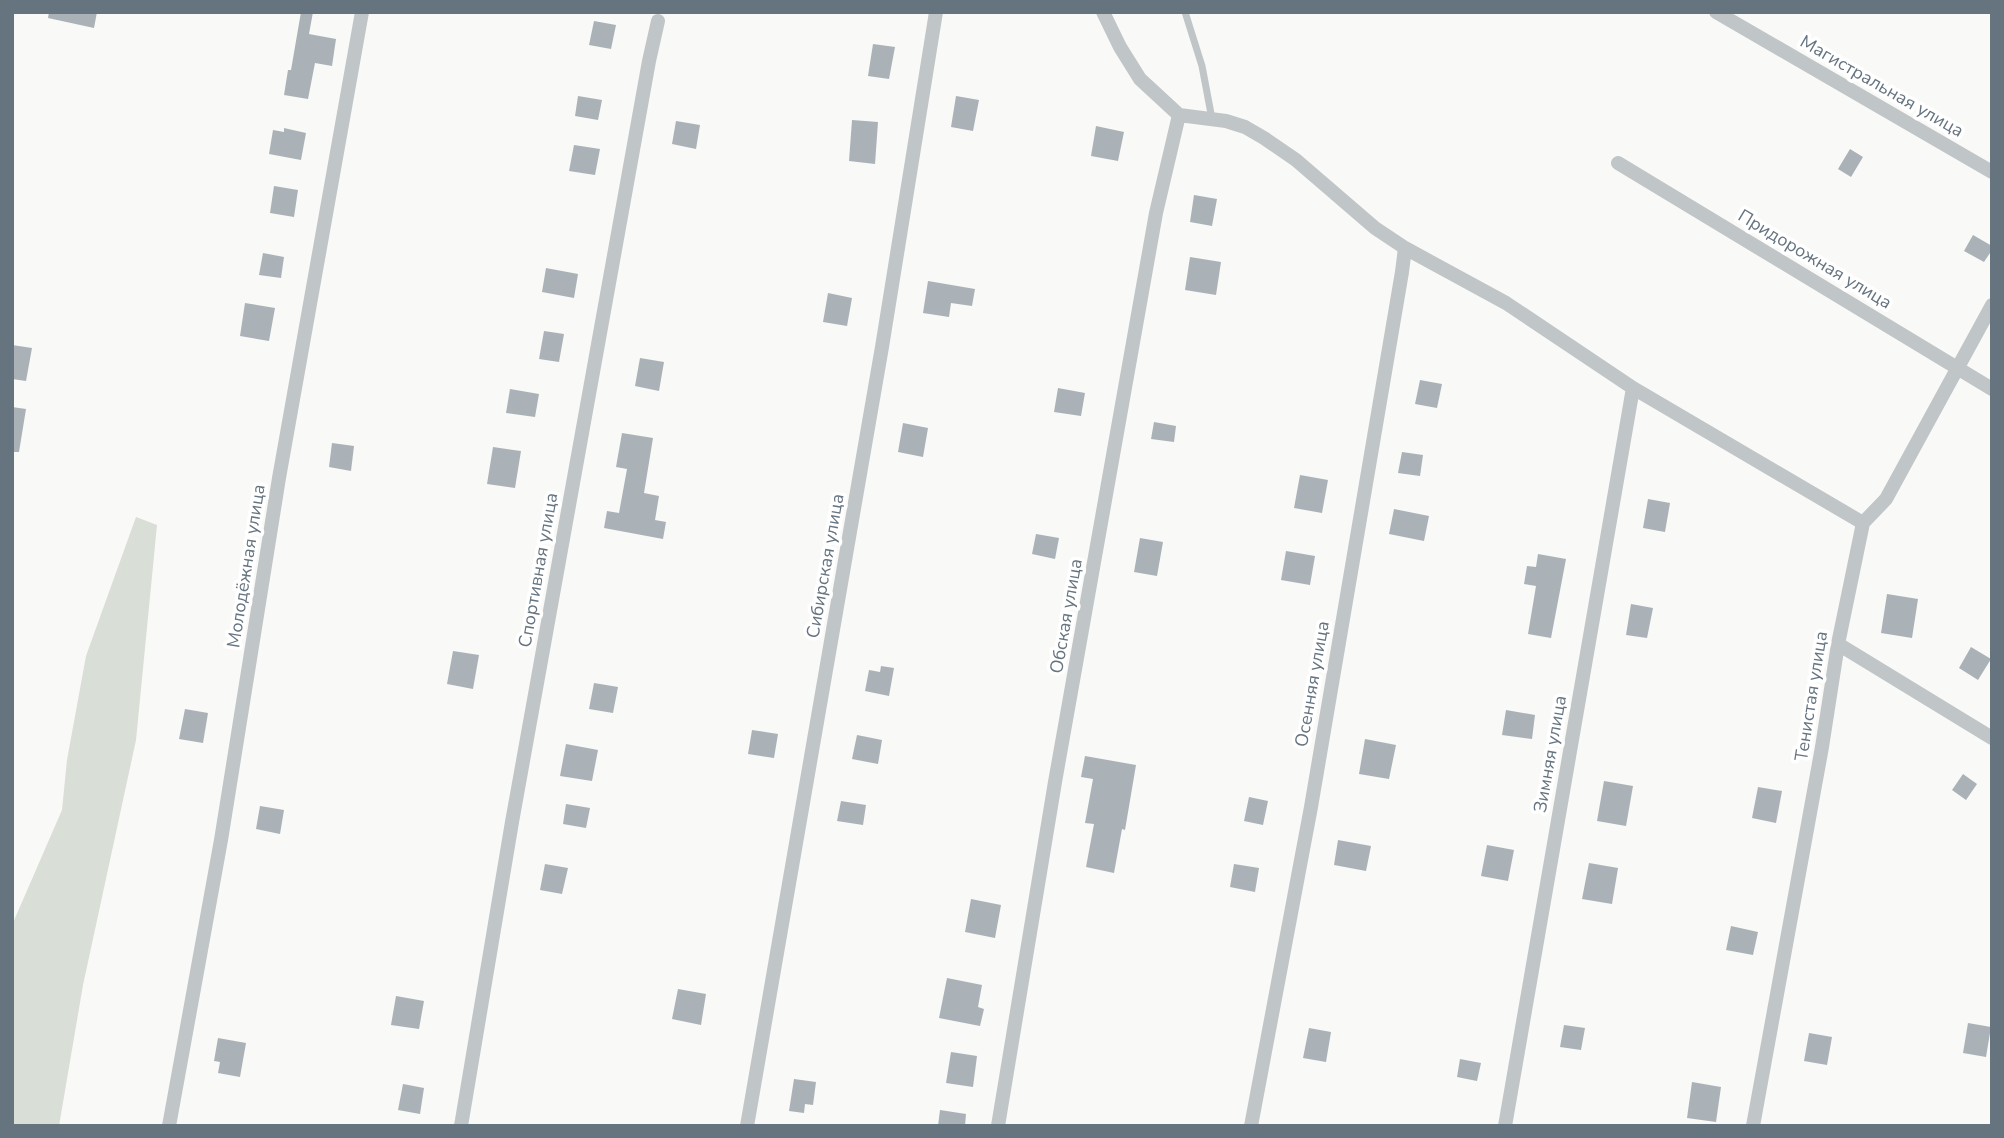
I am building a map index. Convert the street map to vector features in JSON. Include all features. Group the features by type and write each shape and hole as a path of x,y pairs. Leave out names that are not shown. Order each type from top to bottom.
{"street":[{"name":"Молодёжная улица","path":"169,1126 222,840 279,478 362,12"},
{"name":"Сибирская улица","path":"747,1126 882,347 936,12"},
{"path":"1103,12 1140,79 1179,115 1245,127 1264,138 1296,160 1374,228 1405,248 1506,303 1633,388 1863,523 1886,499 1992,305"},
{"name":"Магистральная улица","path":"1716,12 1992,172"},
{"name":"Спортивная улица","path":"461,1126 512,821 649,61 661,17"},
{"name":"Обская улица","path":"998,1126 1055,782 1156,213 1179,115"},
{"name":"Придорожная улица","path":"1618,163 1992,388"},
{"name":"Осенняя улица","path":"1251,1126 1311,807 1405,248"},
{"name":"Зимняя улица","path":"1505,1126 1633,388"},
{"name":"Тенистая улица","path":"1753,1126 1818,773 1838,644 1863,523"},
{"path":"1838,644 1992,738"}],"lane":[{"path":"1185,12 1202,66 1212,119"}],"shaded area":[{"path":"136,517 157,525 136,740 83,985 59,1126 12,1126 12,925 62,810 67,760 86,656"}],"building":[{"path":"49,12 97,12 94,28 48,18"},
{"path":"301,12 313,12 309,34 336,39 332,66 315,63 308,99 284,95"},
{"path":"594,21 616,25 611,49 589,45"},
{"path":"873,44 895,47 889,79 868,76"},
{"path":"578,96 602,100 598,120 575,116"},
{"path":"956,96 979,100 973,131 951,127"},
{"path":"852,120 878,122 875,164 849,161"},
{"path":"676,121 700,125 696,149 672,144"},
{"path":"1096,126 1124,132 1118,161 1091,156"},
{"path":"284,128 306,133 301,160 269,154 273,130 284,132"},
{"path":"574,145 600,149 595,175 569,171"},
{"path":"1850,149 1863,157 1851,177 1838,169"},
{"path":"274,186 298,190 294,217 270,213"},
{"path":"1194,195 1217,199 1212,226 1190,222"},
{"path":"1973,235 1992,246 1984,262 1964,251"},
{"path":"263,253 284,257 281,278 259,275"},
{"path":"1190,257 1221,262 1216,295 1185,290"},
{"path":"546,268 578,274 574,298 542,292"},
{"path":"928,281 975,289 972,306 951,303 949,317 923,313"},
{"path":"828,293 852,298 847,326 823,322"},
{"path":"245,303 275,308 269,341 240,336"},
{"path":"544,331 564,334 559,362 539,359"},
{"path":"12,345 32,348 26,381 12,379"},
{"path":"640,358 664,362 659,391 635,386"},
{"path":"1420,380 1442,384 1437,408 1415,404"},
{"path":"1058,388 1085,393 1081,416 1054,412"},
{"path":"510,389 539,394 535,417 506,413"},
{"path":"12,407 26,409 19,452 12,452"},
{"path":"1154,422 1176,426 1174,442 1151,439"},
{"path":"903,423 928,428 923,457 898,452"},
{"path":"622,433 653,438 644,493 659,496 655,520 666,522 663,539 604,528 607,511 619,513 627,469 616,467"},
{"path":"332,443 354,446 351,471 329,467"},
{"path":"493,447 521,451 515,488 487,484"},
{"path":"1402,452 1423,455 1420,476 1398,473"},
{"path":"1300,475 1328,480 1322,513 1294,508"},
{"path":"1648,499 1670,503 1665,532 1643,528"},
{"path":"1394,509 1429,516 1424,541 1389,534"},
{"path":"1036,534 1059,538 1055,559 1032,554"},
{"path":"1140,538 1163,542 1157,576 1134,572"},
{"path":"1286,551 1315,556 1310,585 1281,580"},
{"path":"1538,554 1566,559 1551,638 1528,634 1536,586 1524,584 1527,566 1536,567"},
{"path":"1887,594 1918,599 1912,638 1881,633"},
{"path":"1631,604 1653,608 1647,638 1626,635"},
{"path":"1971,647 1991,659 1978,680 1959,668"},
{"path":"453,651 479,655 473,689 447,684"},
{"path":"881,666 894,668 889,696 865,691 869,670 880,672"},
{"path":"594,683 618,687 613,713 589,709"},
{"path":"185,709 208,713 203,743 179,739"},
{"path":"1506,710 1535,715 1532,739 1502,735"},
{"path":"752,730 778,734 774,758 748,754"},
{"path":"857,735 882,740 878,764 852,759"},
{"path":"1365,739 1396,745 1389,779 1359,774"},
{"path":"566,744 598,750 592,781 560,776"},
{"path":"1085,756 1136,765 1125,830 1122,829 1114,873 1086,867 1094,824 1085,823 1093,779 1081,777"},
{"path":"1963,774 1977,784 1966,800 1952,790"},
{"path":"1604,781 1633,786 1626,826 1597,821"},
{"path":"1758,787 1782,791 1776,823 1752,818"},
{"path":"1249,797 1268,801 1263,825 1244,821"},
{"path":"841,801 866,805 863,825 837,821"},
{"path":"566,804 590,808 586,828 563,824"},
{"path":"260,806 284,810 280,834 256,829"},
{"path":"1338,840 1371,846 1366,871 1334,865"},
{"path":"1487,845 1514,850 1508,881 1481,876"},
{"path":"1589,863 1618,868 1612,904 1582,899"},
{"path":"545,864 568,868 562,894 540,890"},
{"path":"1234,864 1259,868 1255,892 1230,887"},
{"path":"971,899 1001,905 995,938 965,932"},
{"path":"1731,926 1758,932 1753,955 1726,950"},
{"path":"947,978 982,985 978,1007 984,1009 980,1026 939,1018"},
{"path":"678,989 706,994 701,1025 672,1019"},
{"path":"396,996 424,1001 419,1029 391,1025"},
{"path":"1968,1023 1991,1027 1986,1057 1963,1053"},
{"path":"1564,1025 1585,1028 1581,1050 1560,1047"},
{"path":"1309,1028 1331,1032 1326,1062 1303,1058"},
{"path":"1809,1033 1832,1037 1827,1065 1804,1061"},
{"path":"218,1038 246,1043 240,1077 218,1073 220,1062 214,1061"},
{"path":"951,1052 977,1056 973,1087 946,1083"},
{"path":"1460,1059 1481,1063 1477,1081 1457,1077"},
{"path":"794,1079 816,1082 813,1105 805,1104 804,1113 789,1111"},
{"path":"1692,1082 1721,1087 1716,1122 1687,1118"},
{"path":"403,1084 424,1088 420,1114 398,1110"},
{"path":"940,1110 966,1114 965,1126 938,1126"}]}
